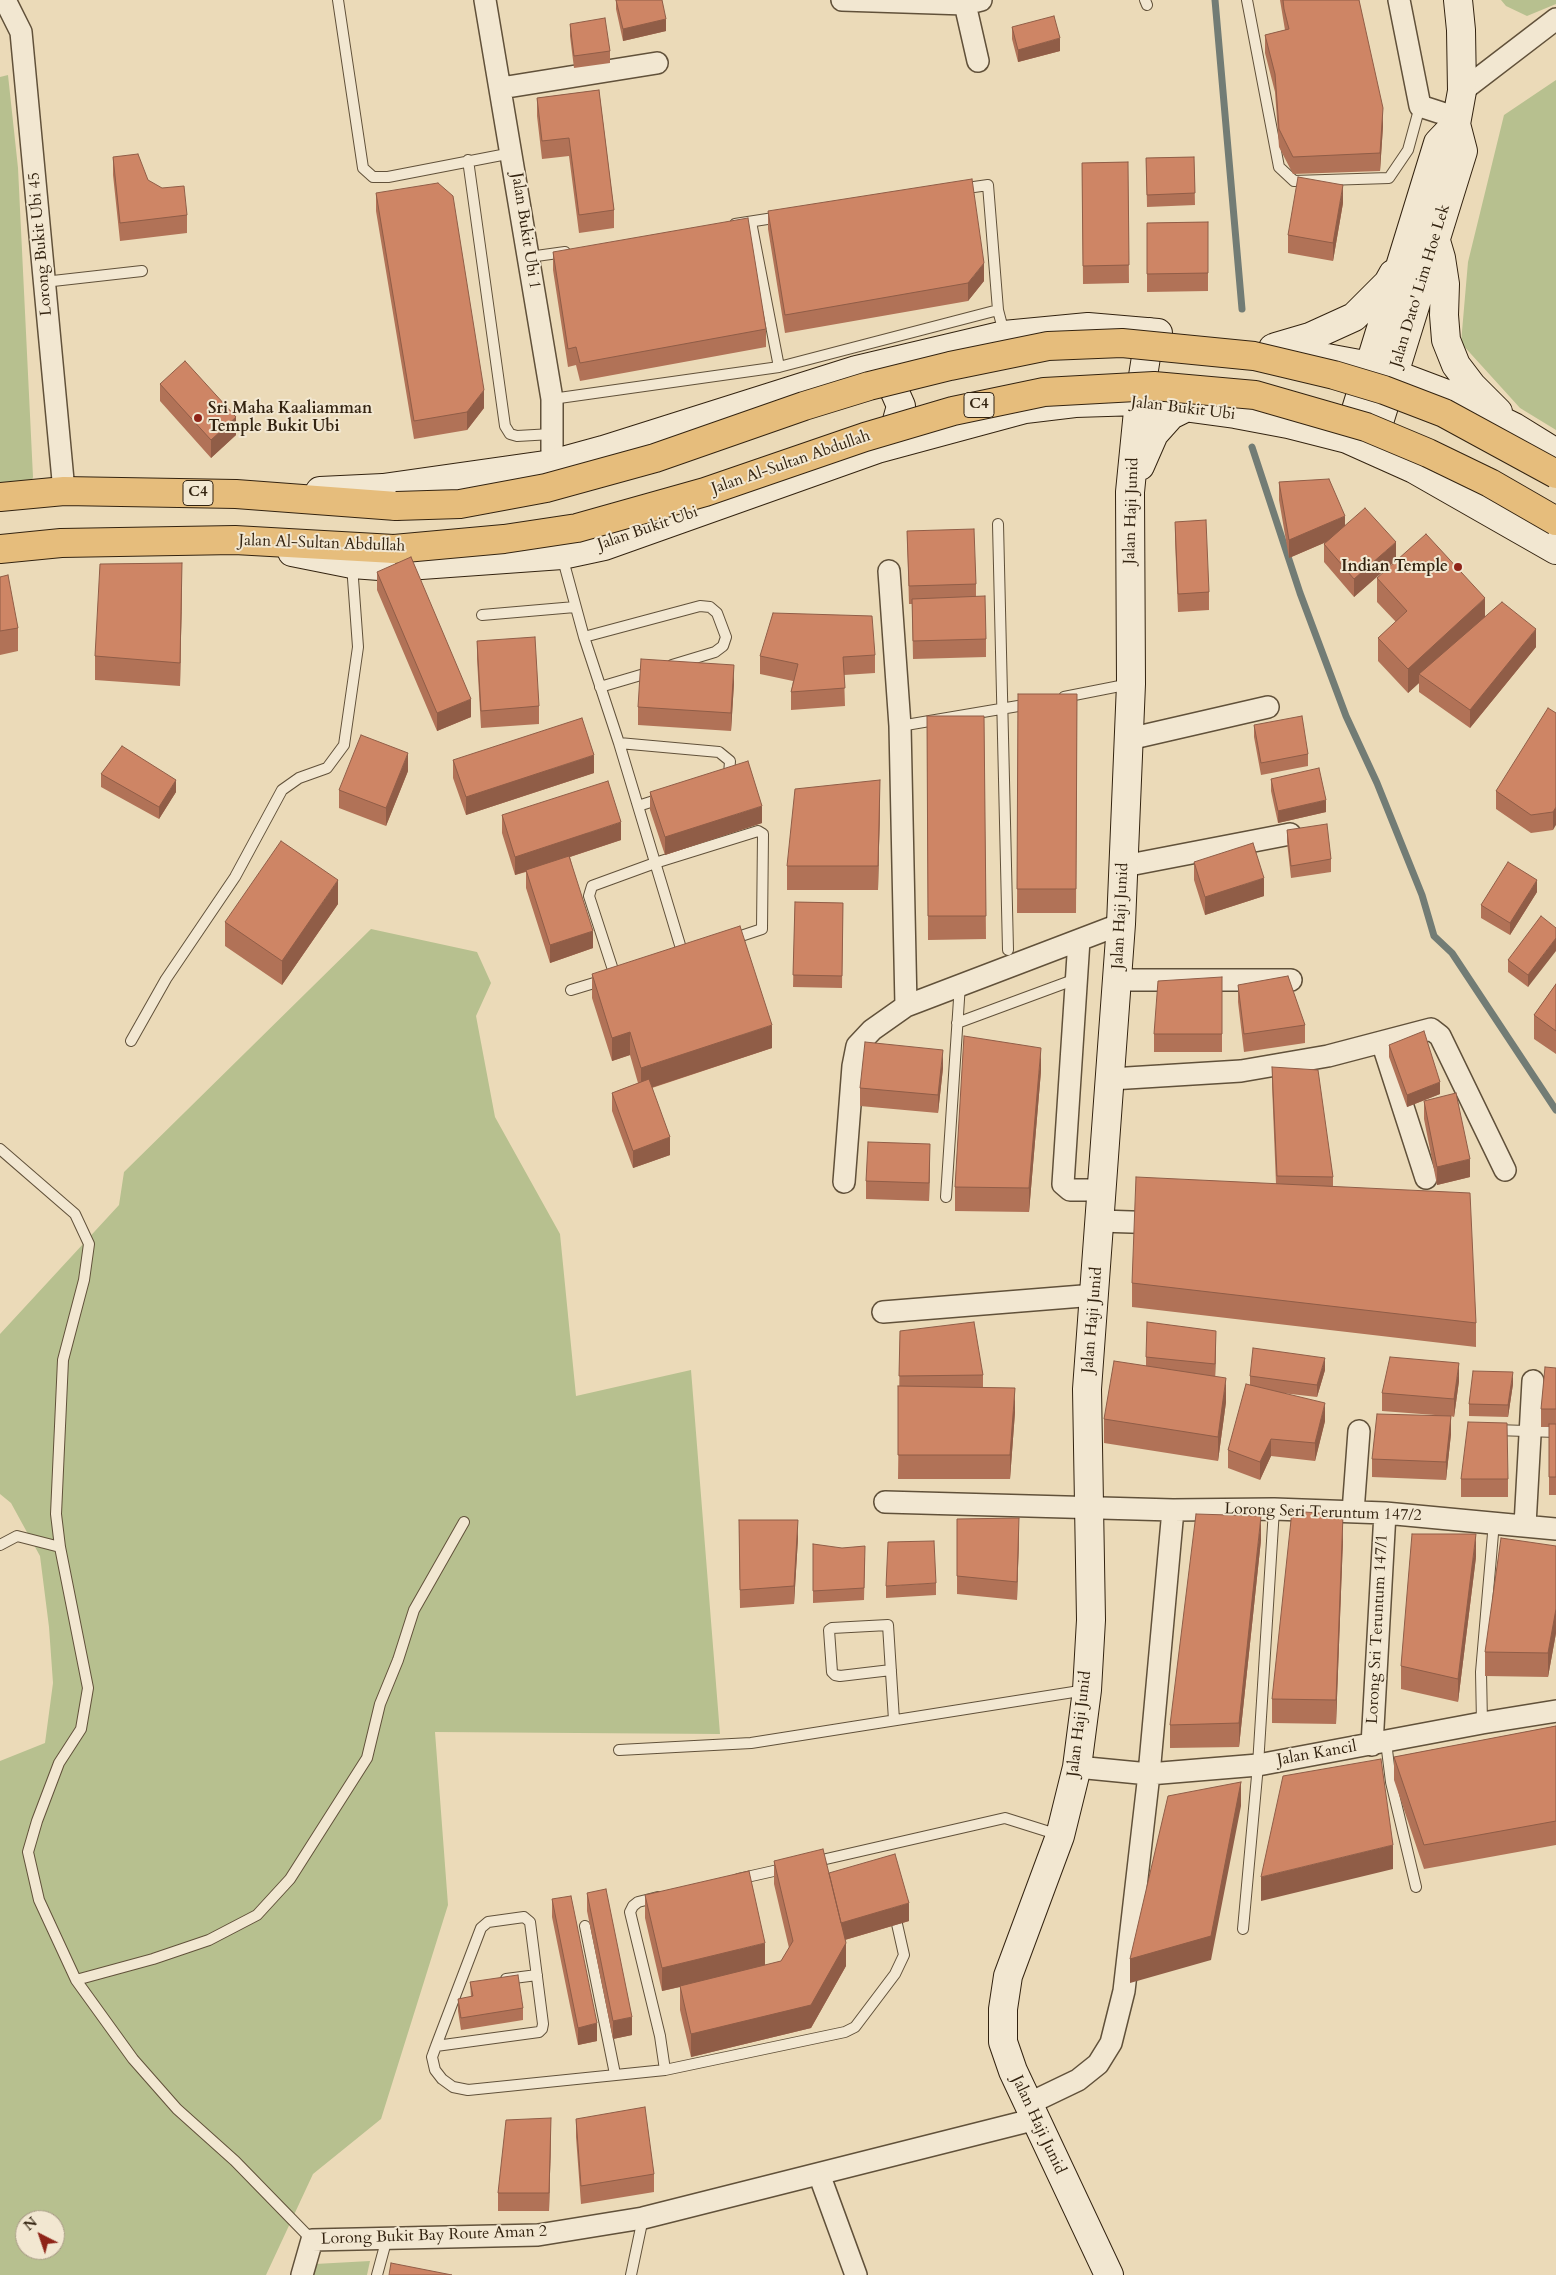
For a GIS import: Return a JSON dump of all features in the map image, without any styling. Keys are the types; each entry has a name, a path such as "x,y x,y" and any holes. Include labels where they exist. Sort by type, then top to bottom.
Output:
{"main road":[{"name":"C4","path":"0,497 64,491 236,494 396,506 460,504 546,488 654,458 804,406 869,386 950,366 1048,346 1122,343 1254,356 1334,375 1384,390 1444,413 1556,474"},
{"name":"Jalan Al-Sultan Abdullah","path":"0,549 61,543 235,540 394,549 504,539 577,528 705,492 865,437 953,411 1044,392 1154,386 1255,395 1366,427 1428,453 1490,483 1556,521"}],"street":[{"name":"Lorong Bukit Ubi 45","path":"5,0 21,32 64,491"},
{"name":"Jalan Bukit Ubi 1","path":"485,0 552,399 552,464"},
{"path":"842,0 963,2 978,61"},
{"path":"1399,0 1420,106 1457,121"},
{"name":"Jalan Dato' Lim Hoe Lek","path":"1359,444 1382,370 1436,240 1463,151 1457,121 1462,91 1461,30 1458,0"},
{"path":"1462,91 1556,19"},
{"path":"501,88 657,63"},
{"name":"Jalan Dato' Lim Hoe Lek","path":"1382,370 1405,250 1438,143 1457,121"},
{"path":"1436,240 1445,284 1444,315 1446,340 1456,365 1472,386 1514,427"},
{"path":"1272,348 1310,337 1354,317 1388,283 1405,250"},
{"path":"1001,323 1150,332 1272,348 1382,370 1447,394 1514,427 1556,453"},
{"name":"C4","path":"236,494 383,488 552,464 603,450 1001,323"},
{"name":"Jalan Haji Junid","path":"1109,2275 1032,2112 1003,2042 1003,2009 1008,1976 1060,1836 1077,1767 1087,1690 1090,1620 1087,1389 1111,1079 1124,866 1131,684 1130,492 1138,401 1150,332"},
{"path":"856,370 878,375 894,390 900,406 896,424 877,449"},
{"name":"Jalan Bukit Ubi","path":"235,540 352,564 393,568 562,555 604,546 877,449 1025,409 1075,403 1138,401 1280,422 1359,444 1414,469 1556,550"},
{"path":"1130,492 1154,434 1171,415 1187,407"},
{"path":"889,571 900,726 906,1006"},
{"path":"1129,739 1268,707"},
{"path":"1124,866 1290,834"},
{"path":"844,1182 853,1066 858,1046 872,1030 906,1006 1121,924"},
{"path":"1079,940 1063,1184 1070,1190 1102,1190"},
{"path":"1118,980 1291,980"},
{"path":"1111,1079 1241,1071 1328,1056 1431,1029 1436,1031 1505,1170"},
{"path":"1382,1042 1426,1178"},
{"path":"1100,1221 1182,1223"},
{"path":"884,1312 1095,1296"},
{"path":"1525,1525 1534,1381"},
{"path":"1353,1512 1359,1431"},
{"name":"Lorong Seri Teruntum 147/2","path":"885,1502 1089,1506 1174,1510 1274,1509 1385,1513 1556,1529"},
{"name":"Lorong Bukit Bay Route Aman 2","path":"312,2240 538,2236 643,2218 819,2174 1032,2112 1098,2064 1111,2043 1124,1991 1149,1774 1174,1510"},
{"name":"Lorong Sri Teruntum 147/1","path":"1379,1744 1385,1513"},
{"name":"Jalan Kancil","path":"1077,1767 1149,1774 1258,1765 1379,1744 1482,1723 1556,1712"},
{"path":"819,2174 856,2275"},
{"path":"302,2275 312,2240"}],"lane":[{"path":"338,0 363,168 373,177 388,177 512,153"},
{"path":"1247,0 1280,167 1294,181 1389,178 1408,150 1420,106"},
{"path":"468,160 505,426 510,434 516,436 552,434"},
{"path":"552,399 779,367 1001,323 988,185 948,191"},
{"path":"722,226 791,216"},
{"path":"751,222 779,367"},
{"path":"529,257 577,250"},
{"path":"44,282 142,271"},
{"path":"998,524 1008,950"},
{"path":"562,555 575,608 619,743 684,955"},
{"path":"131,1041 166,979 235,877 282,790 299,778 326,768 344,745 358,647 352,564"},
{"path":"584,637 700,606 710,607 717,614 726,637 723,646 715,652 600,688"},
{"path":"482,615 575,608"},
{"path":"1058,699 1131,684"},
{"path":"900,726 1003,710 1039,702"},
{"path":"619,743 719,752 730,761 729,775 711,781"},
{"path":"638,806 674,794"},
{"path":"571,990 620,975 589,896 592,886 655,863 758,832 762,834 762,928 718,943"},
{"path":"957,1023 1076,979"},
{"path":"946,1198 960,984"},
{"path":"0,1149 75,1214 88,1244 84,1280 62,1360 56,1514 60,1547 88,1688 80,1729 59,1764 36,1821 28,1852 39,1900 76,1980 133,2059 177,2109 235,2161 312,2240"},
{"path":"1486,1429 1556,1432"},
{"path":"1243,1929 1258,1765 1274,1509"},
{"path":"76,1980 153,1959 209,1940 257,1915 290,1880 367,1758 380,1704 398,1660 414,1610 464,1522"},
{"path":"1482,1723 1481,1672 1494,1522"},
{"path":"0,1545 17,1536 60,1547"},
{"path":"891,1670 835,1675 832,1672 829,1630 832,1628 887,1623 889,1626 894,1720"},
{"path":"619,1750 751,1743 1087,1690"},
{"path":"1379,1744 1391,1782 1416,1887"},
{"path":"725,1882 798,1865 882,1851 1005,1818 1060,1836"},
{"path":"665,2070 660,2036 630,1912 638,1902 667,1895"},
{"path":"436,2046 538,2032 543,2024 530,1922 524,1917 484,1925 464,1985 436,2046 432,2057 435,2070 442,2078 454,2087 468,2090 665,2070 845,2032 856,2027 895,1974 904,1955 897,1924"},
{"path":"585,1926 615,2074"},
{"path":"498,1980 537,1975"},
{"path":"632,2275 643,2218"},
{"path":"379,2275 387,2238"}],"green space":[{"path":"1501,0 1556,0 1556,4 1527,16 1506,6"},
{"path":"8,75 18,168 33,477 30,488 0,491 0,77"},
{"path":"1556,80 1556,430 1520,408 1461,343 1468,262 1504,115"},
{"path":"371,929 477,952 491,983 476,1016 495,1117 560,1234 576,1396 691,1370 720,1734 435,1732 448,1905 381,2119 313,2174 266,2275 0,2275 0,1761 45,1743 53,1683 49,1627 40,1556 11,1503 0,1494 0,1334 119,1205 124,1172"},
{"path":"370,2261 367,2275 313,2275 315,2264"}],"building":[{"path":"616,0 662,0 666,19 623,29"},
{"path":"1283,0 1359,0 1383,108 1380,153 1293,157 1279,129 1275,74 1265,35 1289,29"},
{"path":"1054,16 1060,38 1018,50 1012,27"},
{"path":"605,18 610,51 574,56 570,24"},
{"path":"599,90 614,210 579,215 569,138 542,141 537,98"},
{"path":"138,154 148,180 162,188 184,186 187,215 120,223 113,157"},
{"path":"1194,157 1195,193 1147,195 1146,158"},
{"path":"1128,162 1129,265 1083,266 1082,163"},
{"path":"1298,177 1343,185 1333,243 1288,235"},
{"path":"972,179 984,263 968,283 785,315 768,211"},
{"path":"438,183 453,196 484,390 467,412 414,421 376,193"},
{"path":"748,218 766,329 580,363 576,347 568,349 553,252"},
{"path":"1208,222 1208,273 1147,274 1147,223"},
{"path":"185,361 236,417 211,440 160,384"},
{"path":"1329,479 1345,516 1289,540 1279,482"},
{"path":"1365,508 1396,542 1354,579 1324,544"},
{"path":"1206,520 1209,592 1178,594 1175,522"},
{"path":"974,529 976,584 909,586 907,531"},
{"path":"1426,534 1485,598 1408,669 1378,638 1407,611 1377,578"},
{"path":"411,557 471,699 437,713 377,572"},
{"path":"182,563 180,663 95,656 100,564"},
{"path":"8,575 18,628 0,631 0,577"},
{"path":"985,596 986,639 913,641 912,599"},
{"path":"1502,602 1536,629 1470,710 1419,674"},
{"path":"773,613 872,616 875,655 843,657 845,688 791,692 798,664 760,656"},
{"path":"535,637 539,706 481,711 477,641"},
{"path":"641,659 734,665 731,713 638,707"},
{"path":"1018,694 1077,694 1076,889 1017,889"},
{"path":"1548,708 1556,713 1556,807 1553,812 1531,815 1496,791"},
{"path":"927,716 984,716 986,916 928,916"},
{"path":"1302,716 1308,754 1261,763 1254,725"},
{"path":"582,718 594,755 466,797 453,760"},
{"path":"361,735 408,753 386,808 339,790"},
{"path":"122,746 176,780 159,807 101,774"},
{"path":"748,761 762,806 665,837 650,792"},
{"path":"1319,768 1326,800 1278,811 1271,779"},
{"path":"880,780 878,866 787,866 795,789"},
{"path":"608,781 621,822 515,857 502,815"},
{"path":"1327,824 1331,859 1291,866 1287,830"},
{"path":"281,841 338,880 282,961 225,922"},
{"path":"1253,843 1264,878 1205,897 1194,862"},
{"path":"569,856 593,931 550,945 526,870"},
{"path":"1508,862 1537,880 1510,923 1481,905"},
{"path":"795,902 843,903 842,976 793,975"},
{"path":"1541,916 1556,928 1556,938 1528,975 1508,960"},
{"path":"740,926 772,1025 641,1068 630,1032 612,1038 592,974"},
{"path":"1288,976 1305,1025 1244,1034 1238,985"},
{"path":"1222,977 1222,1034 1154,1034 1158,981"},
{"path":"1556,984 1556,1031 1534,1015"},
{"path":"1424,1031 1440,1082 1407,1095 1389,1045"},
{"path":"964,1036 1041,1048 1029,1188 955,1187"},
{"path":"865,1042 943,1050 938,1095 860,1088"},
{"path":"1272,1067 1318,1070 1333,1177 1277,1176"},
{"path":"649,1079 670,1137 633,1151 612,1093"},
{"path":"1456,1093 1470,1159 1437,1167 1424,1101"},
{"path":"868,1142 930,1144 929,1183 866,1181"},
{"path":"1136,1177 1470,1193 1476,1323 1132,1283"},
{"path":"974,1322 983,1375 899,1376 900,1331"},
{"path":"1147,1322 1216,1331 1215,1364 1146,1357"},
{"path":"1253,1348 1325,1358 1317,1385 1250,1376"},
{"path":"1390,1357 1459,1363 1454,1399 1382,1393"},
{"path":"1114,1361 1226,1378 1218,1437 1104,1419"},
{"path":"1545,1367 1556,1368 1556,1409 1541,1409"},
{"path":"1473,1371 1513,1372 1508,1405 1469,1404"},
{"path":"1246,1384 1325,1403 1315,1443 1271,1439 1260,1462 1228,1450"},
{"path":"898,1386 1015,1388 1010,1455 898,1455"},
{"path":"1377,1414 1451,1416 1446,1462 1372,1459"},
{"path":"1468,1422 1507,1423 1508,1479 1461,1479"},
{"path":"1549,1424 1556,1424 1556,1477 1549,1477"},
{"path":"1292,1511 1343,1515 1336,1700 1272,1699"},
{"path":"1196,1514 1261,1516 1239,1723 1170,1725"},
{"path":"1019,1518 1017,1582 957,1576 957,1519"},
{"path":"739,1520 798,1520 794,1586 740,1590"},
{"path":"1412,1534 1476,1534 1458,1679 1401,1666"},
{"path":"1501,1538 1556,1546 1556,1609 1548,1653 1485,1652"},
{"path":"934,1541 936,1583 886,1586 888,1542"},
{"path":"813,1544 842,1548 865,1546 864,1588 813,1591"},
{"path":"1556,1726 1556,1821 1424,1845 1394,1757"},
{"path":"1381,1759 1393,1845 1261,1877 1283,1776"},
{"path":"1241,1782 1211,1936 1130,1959 1168,1796"},
{"path":"823,1849 846,1943 811,2005 691,2034 680,1986 781,1961 793,1941 774,1861"},
{"path":"895,1854 909,1903 841,1923 829,1873"},
{"path":"749,1871 765,1943 662,1968 645,1895"},
{"path":"606,1889 632,2017 613,2021 587,1893"},
{"path":"571,1896 597,2023 578,2028 552,1899"},
{"path":"518,1975 523,2008 461,2018 458,1999 473,1996 470,1982"},
{"path":"645,2107 654,2174 581,2186 576,2119"},
{"path":"551,2118 549,2193 498,2193 506,2120"},
{"path":"391,2263 452,2275 389,2275"}],"waterway":[{"path":"1215,0 1242,309"},
{"path":"1252,447 1300,593 1346,716 1377,783 1422,895 1434,936 1452,953 1556,1110"}],"place":[{"name":"Sri Maha Kaaliamman Temple Bukit Ubi","path":"198,418"},
{"name":"Indian Temple","path":"1458,567"}]}
